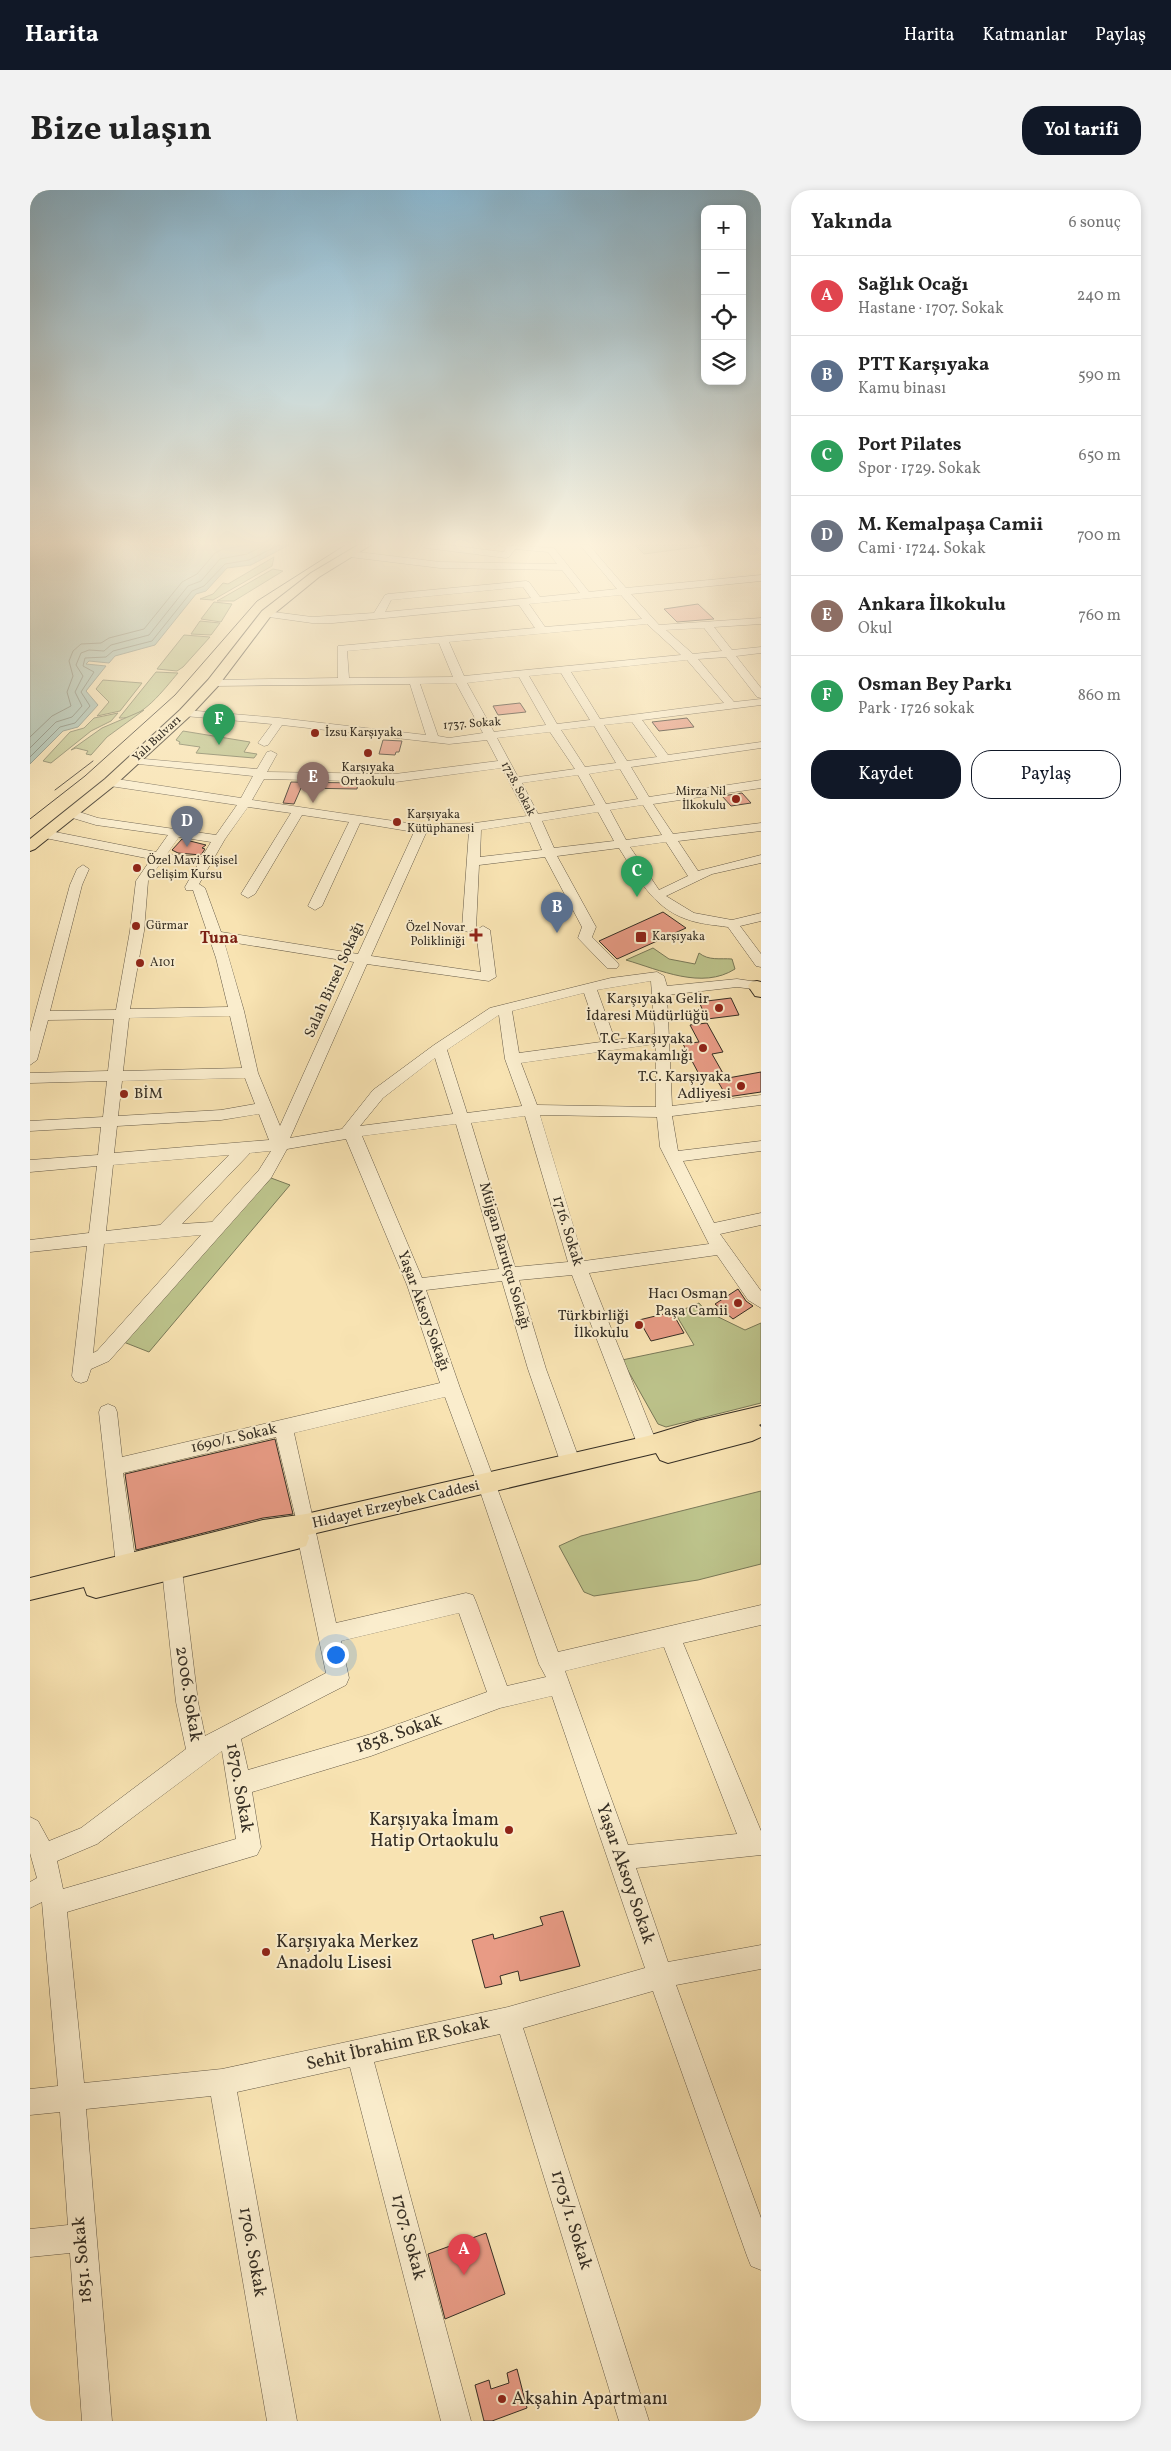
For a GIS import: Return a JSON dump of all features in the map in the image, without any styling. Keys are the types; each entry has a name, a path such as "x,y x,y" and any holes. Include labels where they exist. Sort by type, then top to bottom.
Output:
{"main road":[{"name":"Yalı Bulvarı","path":"30,834 130,752 157,726 228,649"},
{"name":"Yalı Bulvarı","path":"30,846 110,782 185,713 213,683 236,649"},
{"name":"Hidayet Erzeybek Caddesi","path":"489,1488 571,1464 648,1446 697,1430 761,1415"},
{"name":"Hidayet Erzeybek Caddesi","path":"30,1603 172,1570 307,1530 489,1488 648,1458 761,1430"},
{"name":"Hidayet Erzeybek Caddesi","path":"30,1588 263,1531 307,1530"}],"street":[{"path":"342,649 344,682"},
{"name":"1728. Sokak","path":"448,649 460,680 534,817 549,852 589,927 585,938 612,965"},
{"path":"681,649 731,705"},
{"path":"727,649 761,695"},
{"path":"213,683 460,680 761,650"},
{"path":"564,669 644,800 671,837 696,878"},
{"path":"522,674 554,729 582,771 620,842 658,895 667,904 690,916 732,924 761,917"},
{"path":"414,681 433,739"},
{"name":"1737. Sokak","path":"185,713 279,721 449,741 761,702"},
{"path":"634,717 664,758"},
{"path":"264,743 279,721"},
{"path":"514,780 761,745"},
{"path":"271,754 244,804 206,861 195,888 224,958 251,1073 279,1145"},
{"path":"133,762 260,774 395,778 505,764"},
{"path":"110,782 244,804 420,829 475,827 644,800 761,784"},
{"path":"248,894 298,811"},
{"path":"70,813 96,821 175,834 220,839"},
{"path":"315,906 356,820"},
{"path":"214,935 489,977 476,929 475,827"},
{"path":"474,862 620,842 761,827"},
{"name":"Salah Birsel Sokağı","path":"98,1238 83,1370 103,1356 265,1174 279,1151 279,1145 420,829"},
{"path":"45,834 161,857 206,861"},
{"path":"98,1238 122,1015 137,932 142,881 161,857 175,834"},
{"path":"658,895 708,871 761,859"},
{"path":"30,1060 76,886 83,870"},
{"path":"732,924 761,963"},
{"path":"611,982 614,975 612,965"},
{"path":"612,965 659,985 727,980 755,985"},
{"path":"755,985 748,970 761,969"},
{"path":"350,1133 350,1127 378,1094 440,1048 495,1011 611,982 659,985 737,983 755,985"},
{"path":"659,985 664,1112 668,1147 718,1245 759,1296"},
{"path":"594,986 590,989 609,1044"},
{"name":"1716. Sokak","path":"505,1010 512,1059 531,1110 578,1268 648,1446"},
{"path":"42,1016 237,1011"},
{"path":"512,1059 662,1038"},
{"name":"Müjgan Barutçu Sokağı","path":"440,1048 537,1369 571,1464"},
{"path":"30,1078 251,1073"},
{"path":"30,1166 279,1145 350,1133 531,1110 664,1112 761,1100"},
{"path":"30,1126 221,1116 264,1108"},
{"name":"Yaşar Aksoy Sokağı","path":"350,1133 356,1139 416,1284 451,1388 489,1488"},
{"path":"673,1157 761,1146"},
{"path":"165,1231 246,1147"},
{"path":"709,1230 761,1219"},
{"path":"30,1246 165,1231 217,1228"},
{"path":"416,1284 578,1268 715,1249 718,1245"},
{"name":"1690/1. Sokak","path":"113,1467 451,1388"},
{"path":"108,1412 113,1467 126,1564"},
{"name":"1870. Sokak","path":"45,1894 250,1848 240,1784 229,1734 338,1678 307,1530 283,1428"},
{"name":"Yaşar Aksoy Sokak","path":"489,1488 554,1675 621,1858 660,1976 761,2256"},
{"name":"2006. Sokak","path":"44,1855 89,1836 198,1754 186,1702 172,1570"},
{"path":"329,1634 466,1602 500,1698"},
{"name":"1858. Sokak","path":"240,1784 371,1745 500,1698 554,1675 671,1638 761,1615"},
{"path":"621,1858 757,1843 671,1638"},
{"path":"198,1754 229,1734"},
{"name":"1851. Sokak","path":"30,1828 44,1855 45,1894 72,2098 81,2238 97,2421"},
{"name":"Sehit İbrahim ER Sokak","path":"30,2102 222,2082 508,2020 660,1976 761,1957"},
{"name":"1703/1. Sokak","path":"508,2020 634,2421"},
{"name":"1707. Sokak","path":"359,2053 456,2421"},
{"name":"1706. Sokak","path":"222,2082 282,2421"},
{"path":"30,2243 81,2238"}],"green space":[{"path":"173,649 199,649 177,671 157,669"},
{"path":"156,672 178,673 144,709 128,717 119,718"},
{"path":"103,680 142,683 120,711 97,716 109,702 96,689"},
{"path":"144,710 107,737 91,755 86,754 88,751 76,748 71,750 102,728"},
{"path":"118,713 111,721 91,731 51,763 43,761 70,732 84,728 94,718"},
{"path":"183,731 250,742 244,752 257,754 254,758 196,753 200,747 179,744 180,742 176,740"},
{"path":"653,948 669,959 695,964 699,953 711,958 732,959 735,969 709,978 695,978 667,973 626,960"},
{"path":"271,1178 290,1185 149,1352 121,1341"},
{"path":"699,1303 706,1311 745,1330 761,1323 761,1403 666,1427 658,1424 622,1360 694,1345 675,1313"},
{"path":"761,1491 761,1564 698,1580 594,1596 584,1592 559,1546 581,1536"}],"water":[{"path":"30,649 140,649 115,656 109,663 89,661 86,664 106,666 86,691 98,705 78,727 63,731 30,764"}],"building":[{"path":"520,703 526,712 498,715 493,706"},
{"path":"687,718 694,727 659,731 652,722"},
{"name":"Karşıyaka Ortaokulu","path":"383,740 402,741 399,752 396,752 395,755 379,754"},
{"path":"291,782 358,783 357,789 301,788 294,804 283,803"},
{"name":"Mirza Nil İlkokulu","path":"742,793 751,803 731,806 722,796"},
{"path":"182,839 206,845 202,848 205,849 201,855 178,853 172,850"},
{"name":"Karşıyaka","path":"663,912 686,928 617,959 599,941"},
{"name":"Karşıyaka Gelir İdaresi Müdürlüğü","path":"731,998 739,1015 707,1019 699,1002"},
{"name":"T.C. Karşıyaka Kaymakamlığı","path":"707,1023 723,1052 712,1054 724,1075 701,1078 683,1044 699,1042 690,1025"},
{"name":"T.C. Karşıyaka Adliyesi","path":"761,1072 761,1092 727,1097 717,1080"},
{"name":"Hacı Osman Paşa Camii","path":"738,1289 746,1301 753,1306 733,1319 715,1304"},
{"name":"Türkbirliği İlkokulu","path":"672,1312 684,1333 651,1341 639,1320"},
{"path":"275,1439 293,1514 263,1518 136,1550 125,1474"},
{"path":"563,1911 580,1966 520,1981 518,1971 500,1976 502,1984 485,1988 472,1940 493,1934 494,1939 543,1925 540,1917"},
{"path":"486,2233 505,2294 445,2319 428,2254"},
{"name":"Akşahin Apartmanı","path":"517,2369 527,2408 492,2421 484,2421 475,2385 489,2380 491,2389 509,2383 507,2373"}],"tram line":[{"path":"30,819 85,776 175,695 215,649"},
{"path":"55,790 93,761"}],"place":[{"name":"İzsu Karşıyaka","path":"315,733"},
{"name":"Osman Bey Parkı","path":"219,745"},
{"name":"Karşıyaka Ortaokulu","path":"368,753"},
{"name":"Mirza Nil İlkokulu","path":"736,799"},
{"name":"Ankara İlkokulu","path":"313,803"},
{"name":"Karşıyaka Kütüphanesi","path":"397,822"},
{"name":"M. Kemalpaşa Camii","path":"187,847"},
{"name":"Özel Mavi Kişisel Gelişim Kursu","path":"137,868"},
{"name":"Port Pilates","path":"637,897"},
{"name":"Gürmar","path":"136,926"},
{"name":"PTT Karşıyaka","path":"557,933"},
{"name":"Özel Novar Polikliniği","path":"476,935"},
{"name":"Karşıyaka","path":"641,937"},
{"name":"A101","path":"140,963"},
{"name":"Karşıyaka Gelir İdaresi Müdürlüğü","path":"719,1008"},
{"name":"T.C. Karşıyaka Kaymakamlığı","path":"703,1048"},
{"name":"T.C. Karşıyaka Adliyesi","path":"741,1086"},
{"name":"BİM","path":"124,1094"},
{"name":"Hacı Osman Paşa Camii","path":"738,1303"},
{"name":"Türkbirliği İlkokulu","path":"639,1325"},
{"name":"Karşıyaka İmam Hatip Ortaokulu","path":"509,1830"},
{"name":"Karşıyaka Merkez Anadolu Lisesi","path":"266,1952"},
{"name":"Sağlık Ocağı","path":"464,2275"},
{"name":"Akşahin Apartmanı","path":"502,2399"}],"district":[{"name":"Tuna","path":"219,939"}]}
